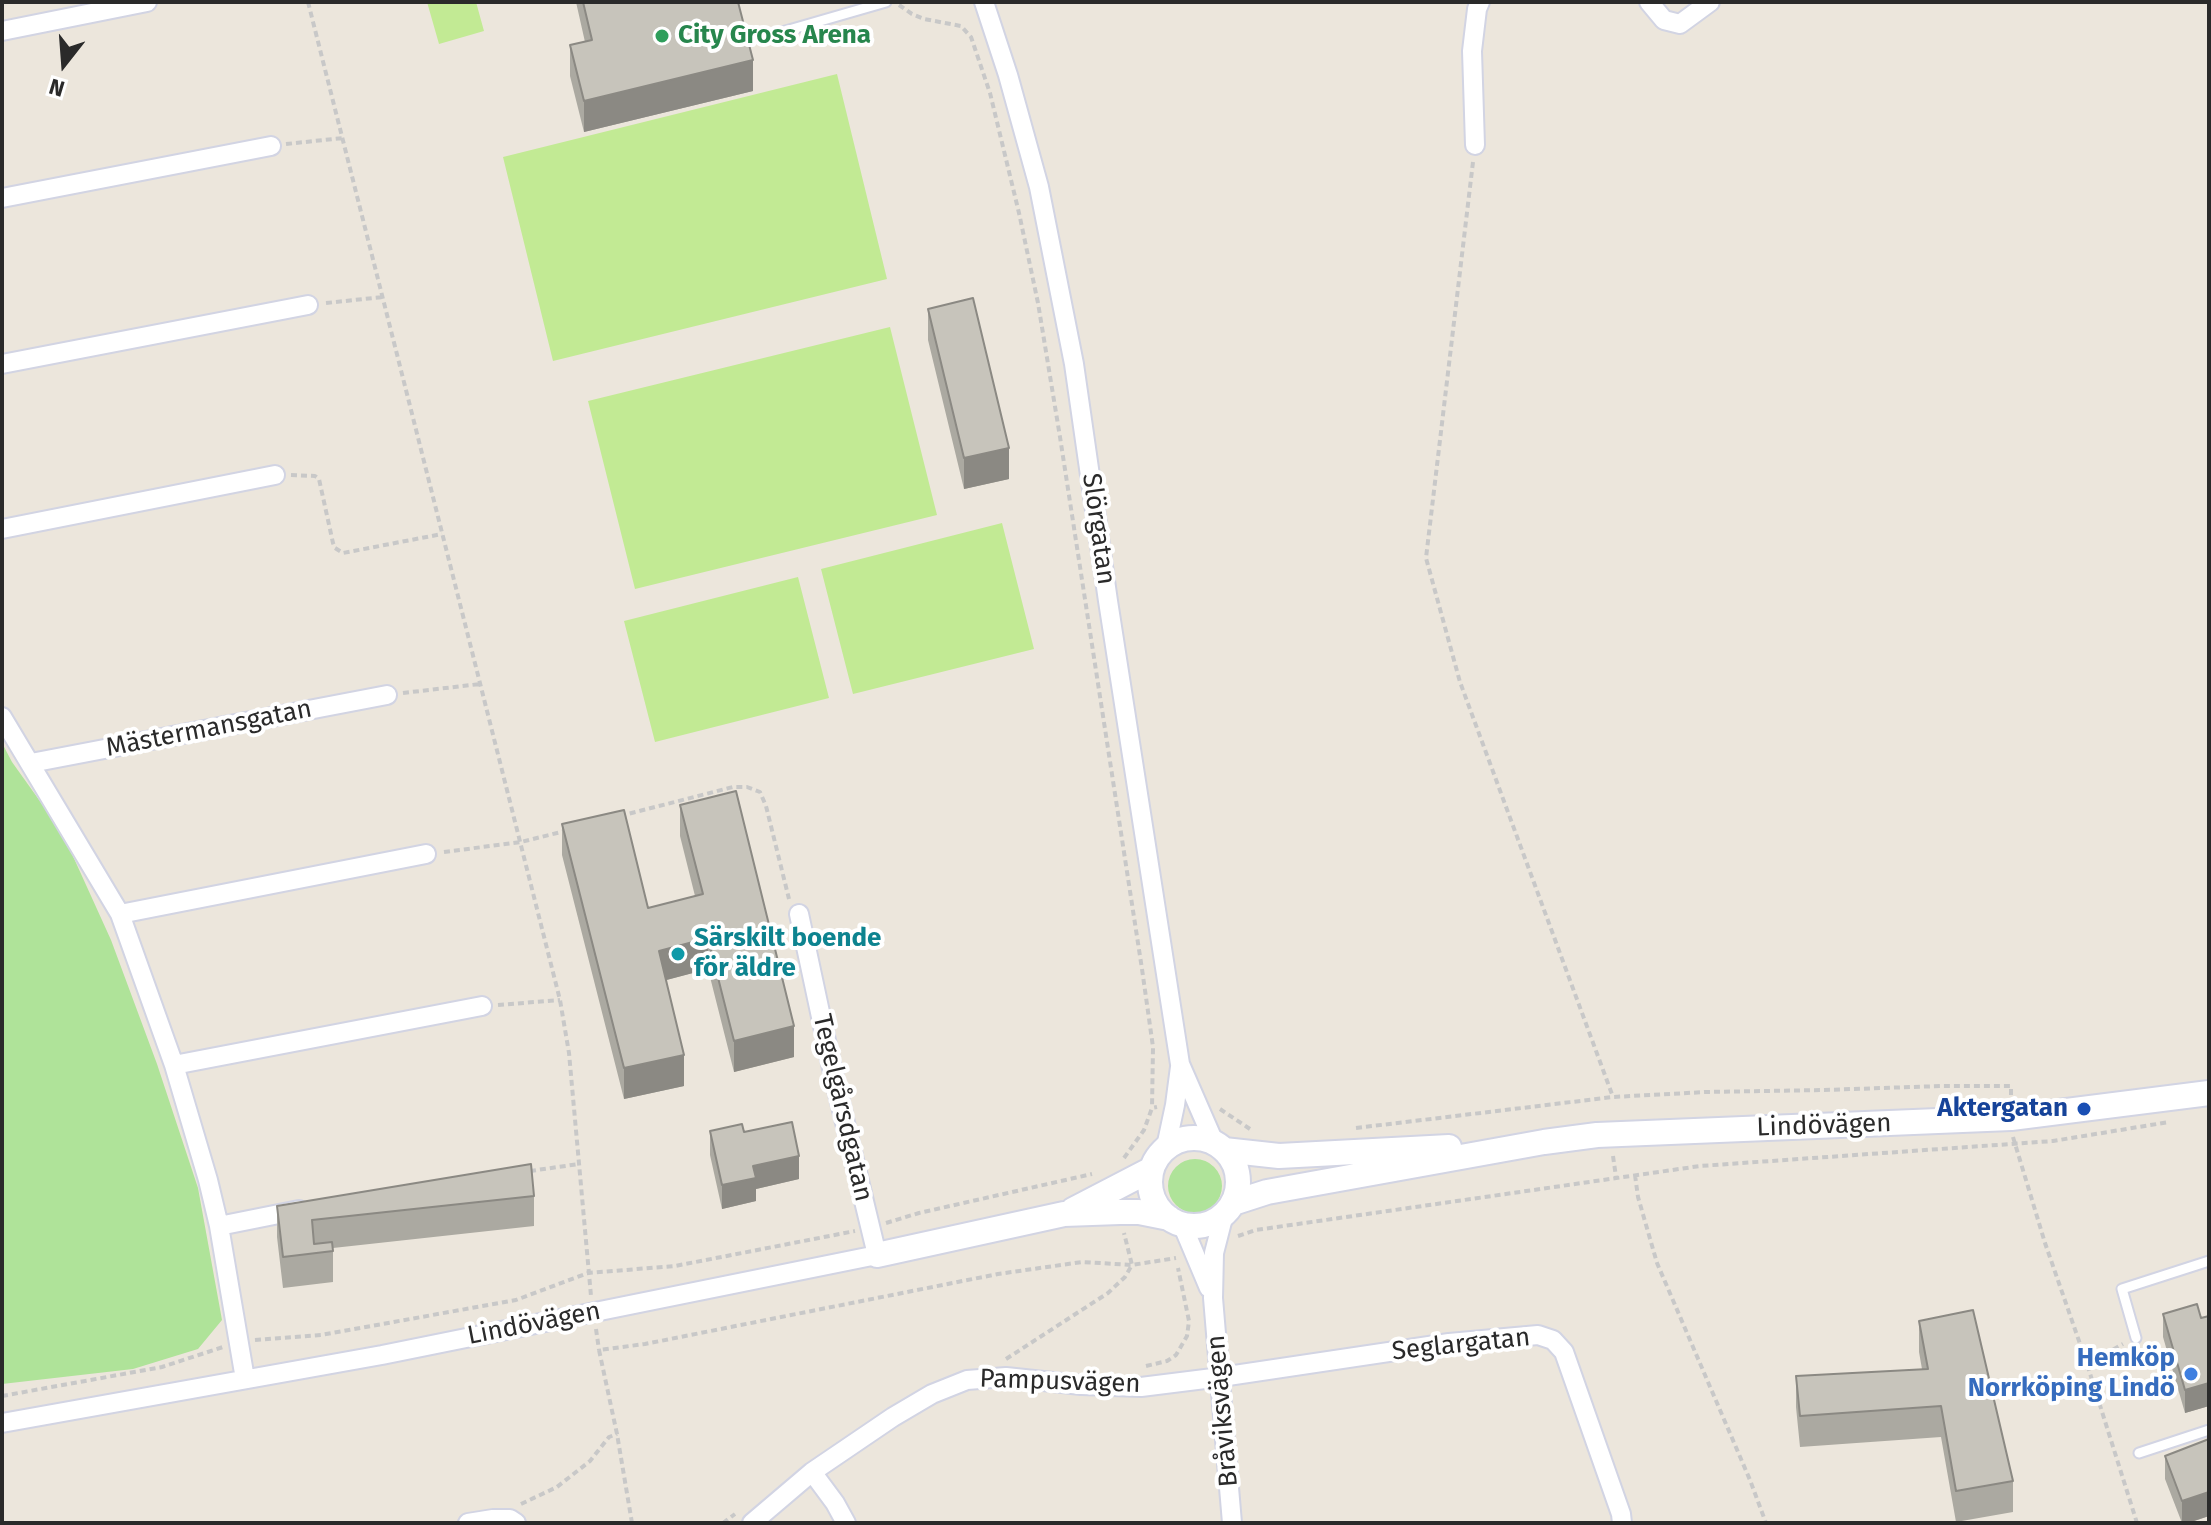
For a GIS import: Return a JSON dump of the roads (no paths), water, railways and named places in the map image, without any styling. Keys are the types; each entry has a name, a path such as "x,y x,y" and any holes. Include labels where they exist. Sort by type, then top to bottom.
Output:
{"main road":[{"name":"Lindövägen","path":"2104,1107 2209,1076"},
{"name":"Lindövägen","path":"1228,1209 1267,1192 1544,1142 1612,1134 2011,1118 2209,1093"},
{"path":"1190,1138 1202,1138 1219,1146 1233,1161 1238,1175 1238,1189 1228,1209 1211,1223 1196,1226 1175,1221 1158,1207 1152,1194 1152,1169 1158,1157 1166,1147 1190,1138"},
{"name":"Lindövägen","path":"1219,1146 1279,1156 1544,1142"},
{"name":"Lindövägen","path":"1064,1214 1152,1169"},
{"name":"Lindövägen","path":"877,1255 1064,1214 1139,1212 1175,1221"}],"street":[{"path":"2,31 147,2"},
{"name":"Slörgatan","path":"984,2 1039,187 1074,364 1180,1064 1219,1146"},
{"path":"1475,145 1472,51 1480,2"},
{"path":"1649,2 1664,20 1680,24 1710,2"},
{"path":"2,198 271,146"},
{"path":"2,364 308,305"},
{"path":"2,529 275,475"},
{"name":"Mästermansgatan","path":"31,763 387,695"},
{"path":"2,717 120,914 174,1065 219,1226 245,1379"},
{"path":"120,914 426,854"},
{"name":"Tegelgårsdgatan","path":"799,914 877,1255"},
{"path":"174,1065 482,1006"},
{"name":"Slörgatan","path":"1166,1147 1180,1064"},
{"path":"219,1226 309,1208"},
{"path":"1205,1254 1228,1209"},
{"name":"Bråviksvägen","path":"1175,1221 1205,1254 1221,1377 1232,1523"},
{"name":"Lindövägen","path":"2,1423 382,1355 877,1255"},
{"name":"Seglargatan","path":"1221,1377 1449,1343 1538,1335 1553,1340 1564,1352 1622,1523"},
{"name":"Pampusvägen","path":"752,1523 812,1472 893,1417 932,1394 967,1380 1006,1377 1081,1385 1141,1387 1221,1377"},
{"path":"812,1472 846,1523"},
{"path":"468,1523 493,1519 513,1521"}],"lane":[{"path":"775,34 886,2"},
{"path":"2136,1338 2122,1289 2209,1261"},
{"path":"2139,1453 2209,1430"}],"place":[{"name":"City Gross Arena","path":"662,36"},
{"name":"Särskilt boende för äldre","path":"678,954"},
{"name":"Aktergatan","path":"2084,1109"},
{"name":"Hemköp Norrköping Lindö","path":"2191,1374"}]}
